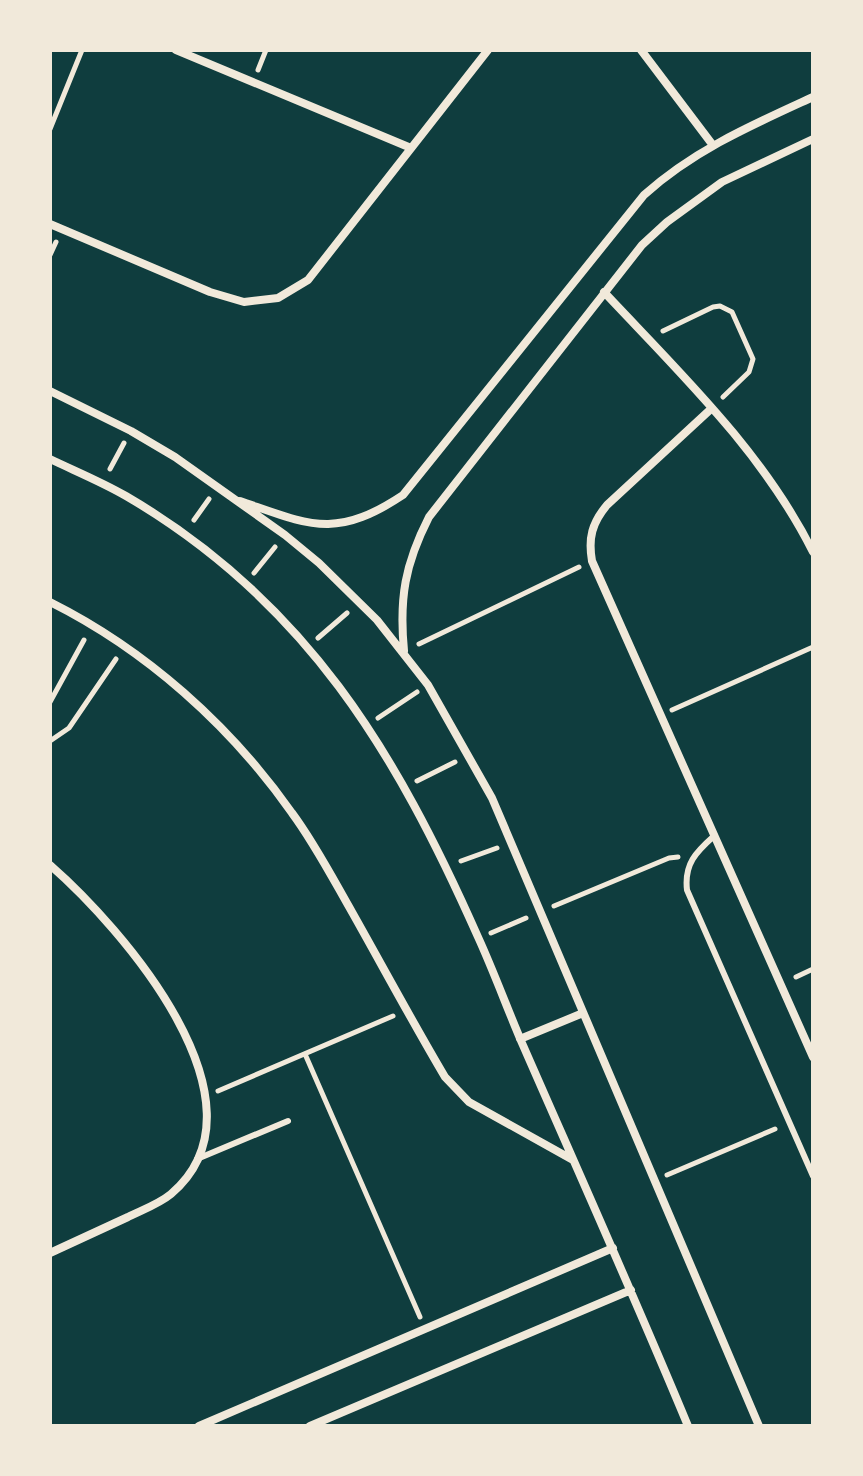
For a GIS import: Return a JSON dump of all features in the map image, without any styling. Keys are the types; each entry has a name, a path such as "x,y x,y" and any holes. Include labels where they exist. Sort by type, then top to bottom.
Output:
{"street":[{"path":"176,50 411,148"},
{"path":"50,224 210,292 244,302 278,298 308,280 488,50"},
{"path":"641,50 712,144"},
{"path":"231,497 292,520 321,524 350,522 378,511 403,495 625,217 665,176 712,144 813,97"},
{"path":"404,652 401,617 404,582 413,548 429,517 604,292 642,245 694,201 751,166 813,139"},
{"path":"604,292 712,408 767,474 813,552"},
{"path":"50,391 131,431 175,457 285,535 360,601 428,685 470,755 511,843 759,1426"},
{"path":"712,408 597,517 589,546 592,561 813,1057"},
{"path":"50,459 102,484 184,534 245,583 309,647 368,725 404,787 479,938 688,1426"},
{"path":"50,602 125,647 198,705 264,775 319,854 445,1077 483,1111 573,1161"},
{"path":"50,865 81,892 118,932 151,977 179,1024 202,1075 207,1118 197,1159 171,1194 152,1206 50,1253"},
{"path":"520,1039 583,1013"},
{"path":"199,1426 613,1248"},
{"path":"310,1426 631,1290"}],"lane":[{"path":"714,836 690,861 687,890 813,1176"},
{"path":"197,1159 288,1121"}],"path":[{"path":"50,129 82,50"},
{"path":"647,338 713,307 720,306 732,312 752,352 752,366 712,408"},
{"path":"102,484 131,431"},
{"path":"184,534 217,488"},
{"path":"245,583 285,535"},
{"path":"404,652 592,561"},
{"path":"309,647 360,601"},
{"path":"50,702 92,625"},
{"path":"50,741 69,728 125,647"},
{"path":"661,715 813,647"},
{"path":"368,725 428,685"},
{"path":"404,787 470,755"},
{"path":"445,867 511,843"},
{"path":"479,938 669,858 690,861"},
{"path":"206,1096 407,1010"},
{"path":"305,1054 425,1329"},
{"path":"654,1180 789,1123"}]}
